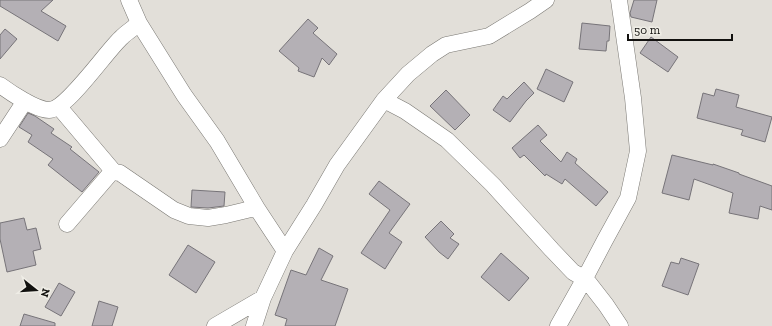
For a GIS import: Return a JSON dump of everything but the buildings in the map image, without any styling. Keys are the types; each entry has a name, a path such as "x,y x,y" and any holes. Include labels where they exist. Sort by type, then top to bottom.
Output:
{"street":[{"path":"129,0 139,23 184,95 217,142 284,251"},
{"path":"254,326 263,298 284,251 314,205 337,165 384,100 408,74 432,54 446,45 489,36 525,15 546,0"},
{"path":"558,326 628,198 638,151 633,98 618,0"},
{"path":"0,85 38,109 50,110 59,107 79,87 122,37 139,23"},
{"path":"384,100 405,111 447,140 493,185 573,272 585,278 620,326"},
{"path":"0,139 25,101"},
{"path":"59,107 114,172 120,173 174,210 189,216 208,218 251,209 258,210"},
{"path":"67,224 110,174 114,172"},
{"path":"215,326 263,298"}]}
